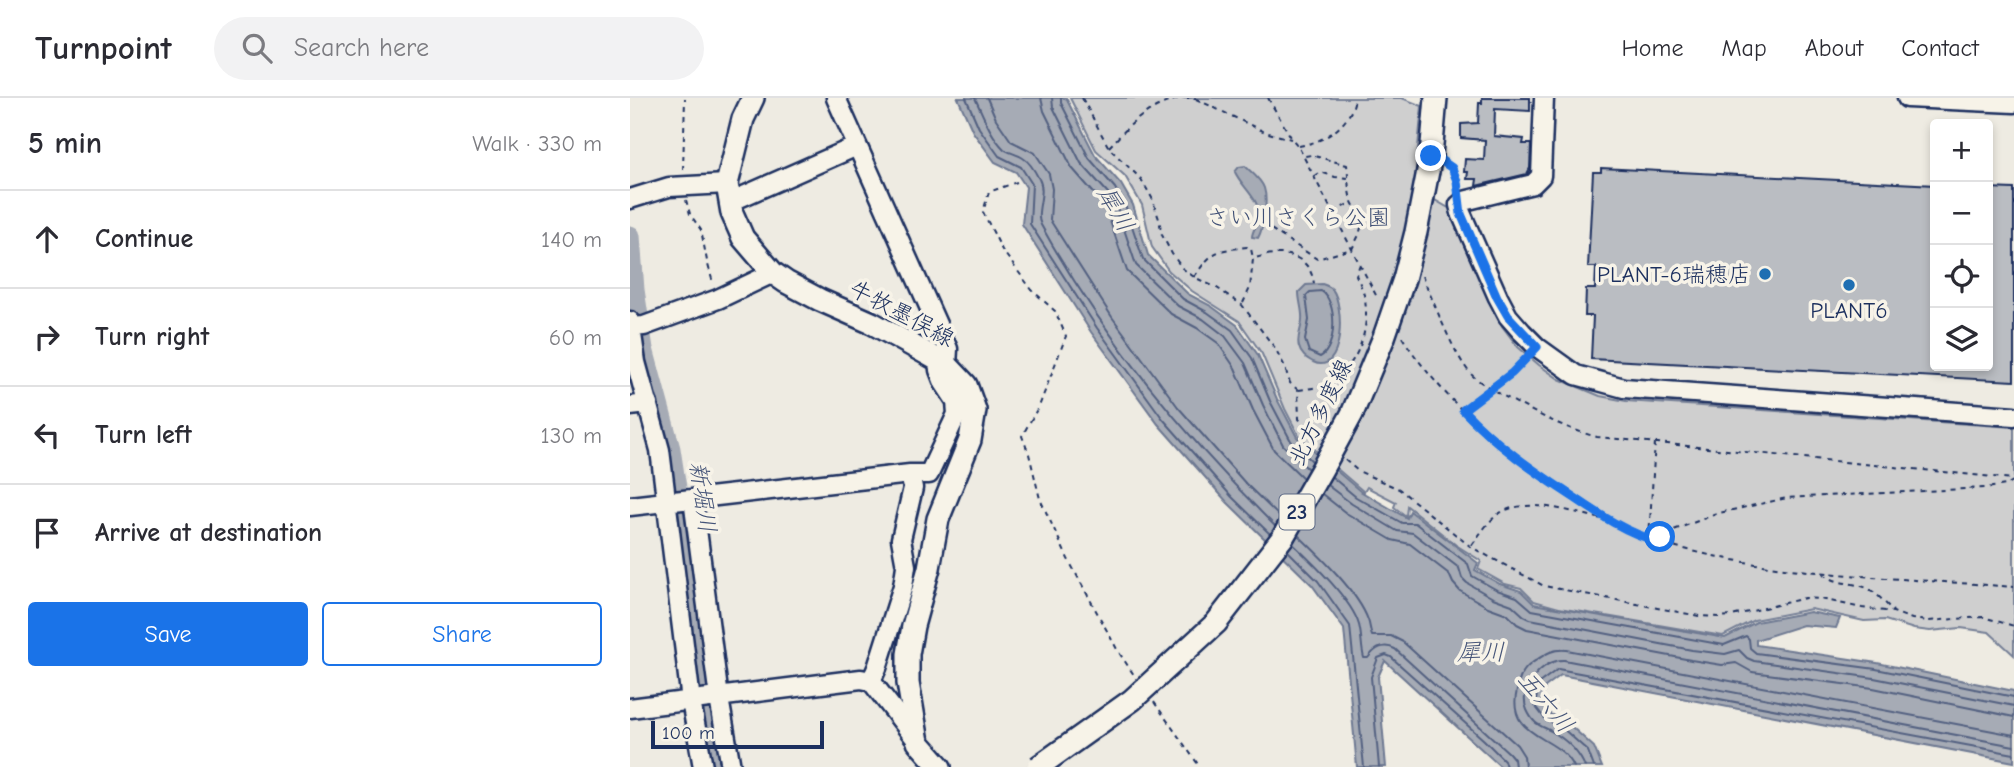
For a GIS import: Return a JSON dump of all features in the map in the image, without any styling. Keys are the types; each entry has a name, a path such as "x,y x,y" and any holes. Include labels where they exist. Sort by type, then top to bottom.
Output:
{"main road":[{"path":"729,193 743,119 753,98"},
{"name":"北方多度線","path":"1038,767 1132,700 1216,623 1283,537 1346,425 1384,337 1404,279 1416,232 1430,164 1436,98"},
{"name":"牛牧墨俣線","path":"729,193 732,213 743,238 774,273 820,300 872,323 942,362 966,385 975,411 970,440 939,519 908,654 908,683 918,742"},
{"path":"918,742 940,767"}],"street":[{"path":"630,506 929,474 957,414 956,401 939,370 948,349 836,98"},
{"path":"1544,98 1541,176 1533,184 1464,201 1459,205 1497,297 1508,316 1537,347 1576,375 1624,388 2014,416"},
{"path":"1907,98 2014,103"},
{"path":"632,199 662,189 683,186 729,193 857,146"},
{"path":"703,767 705,699 679,501 639,405 635,325 718,299 774,273"},
{"path":"871,681 903,586 906,566 901,539 913,488 910,474"},
{"path":"679,501 705,699 731,767"},
{"path":"630,708 860,679 871,681 918,742"}],"path":[{"path":"685,98 683,186 690,214 701,230 718,299"},
{"path":"1082,98 1109,148 1140,179 1152,198 1162,235 1182,268 1242,305 1275,348 1290,383 1298,390 1299,419 1321,441"},
{"path":"1109,148 1140,115 1165,102 1183,98 1196,98 1265,132 1292,139"},
{"path":"1268,98 1304,156 1378,300"},
{"path":"1298,146 1319,141 1344,123 1353,110 1355,98"},
{"path":"1263,224 1317,259 1352,249 1364,217 1351,203 1347,165 1311,155 1304,156"},
{"path":"1430,164 1439,159 1452,168 1457,181 1459,205"},
{"path":"1314,176 1321,172 1349,178"},
{"path":"1017,182 989,192 983,212 1002,250 1032,290 1055,310 1066,336 1040,404 1022,436 1040,499 1068,559 1118,651 1141,683"},
{"path":"1333,212 1351,203"},
{"path":"1194,277 1217,251 1247,247 1251,249 1253,259 1250,288 1242,305"},
{"path":"1253,259 1275,253 1288,255 1309,267 1314,284"},
{"path":"1298,390 1314,388 1332,380 1348,368 1356,357 1364,331 1366,308 1364,293 1356,275 1360,264"},
{"path":"1420,270 1458,355 1472,375 1492,389 1567,428 1597,437 2014,480"},
{"path":"1398,330 1436,382 1479,427 1536,473 1607,520 1648,539 1742,563 2014,587"},
{"path":"1463,410 1512,373 1537,347"},
{"path":"1648,539 1656,442"},
{"path":"1340,456 1358,471 1399,489 1471,547 1544,586 1699,616 1732,616 1805,598 1894,612 1912,619 1928,621 1983,617 2014,626"},
{"path":"1657,541 1663,534 1719,513 1787,498 1986,488 2006,485 2014,480"},
{"path":"1471,547 1486,525 1499,514 1516,506 1538,506 1607,520"},
{"path":"1821,572 1835,582 1865,587 1894,612"},
{"path":"1148,694 1200,767"}],"green space":[{"name":"さい川さくら公園","path":"1070,98 1402,98 1422,106 1414,188 1452,210 1466,250 1502,326 1518,347 1559,379 1600,396 1626,401 2014,427 2014,655 1989,632 1961,628 1930,631 1914,629 1885,620 1864,621 1811,609 1754,620 1723,636 1559,608 1534,601 1521,588 1505,584 1478,569 1481,561 1407,506 1406,516 1394,507 1396,502 1367,487 1364,492 1299,436 1262,354 1239,321 1192,291 1169,271 1152,247 1142,205 1125,176 1096,150"}],"water":[{"name":"犀川","path":"958,98 1066,98 1095,155 1121,184 1133,205 1148,255 1188,294 1211,306 1237,325 1258,355 1297,437 1360,491 1407,518 1410,511 1478,563 1475,570 1500,584 1521,591 1534,604 1725,638 1756,622 1810,612 1840,618 1836,628 1803,625 1756,640 1756,645 1877,663 2014,691 2014,762 1561,675 1545,687 1541,703 1549,714 1563,719 1594,747 1602,767 1501,767 1385,661 1378,677 1386,767 1357,767 1344,629 1312,585 1227,502 1158,424 1091,332 1022,224 1026,187 1016,172 995,162 973,132"},
{"path":"1245,166 1261,182 1265,193 1265,213 1258,238 1252,237 1259,219 1257,204 1235,172 1239,167"},
{"path":"1322,284 1332,289 1336,297 1340,323 1336,350 1331,359 1323,364 1304,356 1298,340 1302,323 1299,292 1306,285"}],"building":[{"path":"1482,98 1530,98 1530,111 1495,109 1494,136 1524,139 1523,144 1531,144 1530,168 1527,174 1476,186 1477,179 1467,179 1468,172 1464,172 1465,159 1484,160 1485,140 1461,138 1461,124 1478,123 1479,103 1482,103"},
{"name":"PLANT-6瑞穂店","path":"1601,168 1930,185 1930,371 1993,371 1993,188 2014,189 2014,381 1591,359 1593,316 1585,316 1586,289 1595,289 1596,267 1588,267 1593,172 1601,172"}],"waterway":[{"name":"新堀川","path":"630,236 634,290 643,349 670,449 704,670 715,767"}],"place":[{"name":"PLANT-6瑞穂店","path":"1765,274"},
{"name":"PLANT6","path":"1849,285"}],"route":[{"path":"1431,156 1452,168 1457,181 1461,214 1497,297 1508,316 1537,347 1512,373 1463,410 1479,427 1536,473 1607,520 1648,539 1657,541 1660,537"}],"water label":[{"name":"五六川","path":"1546,702"}]}
